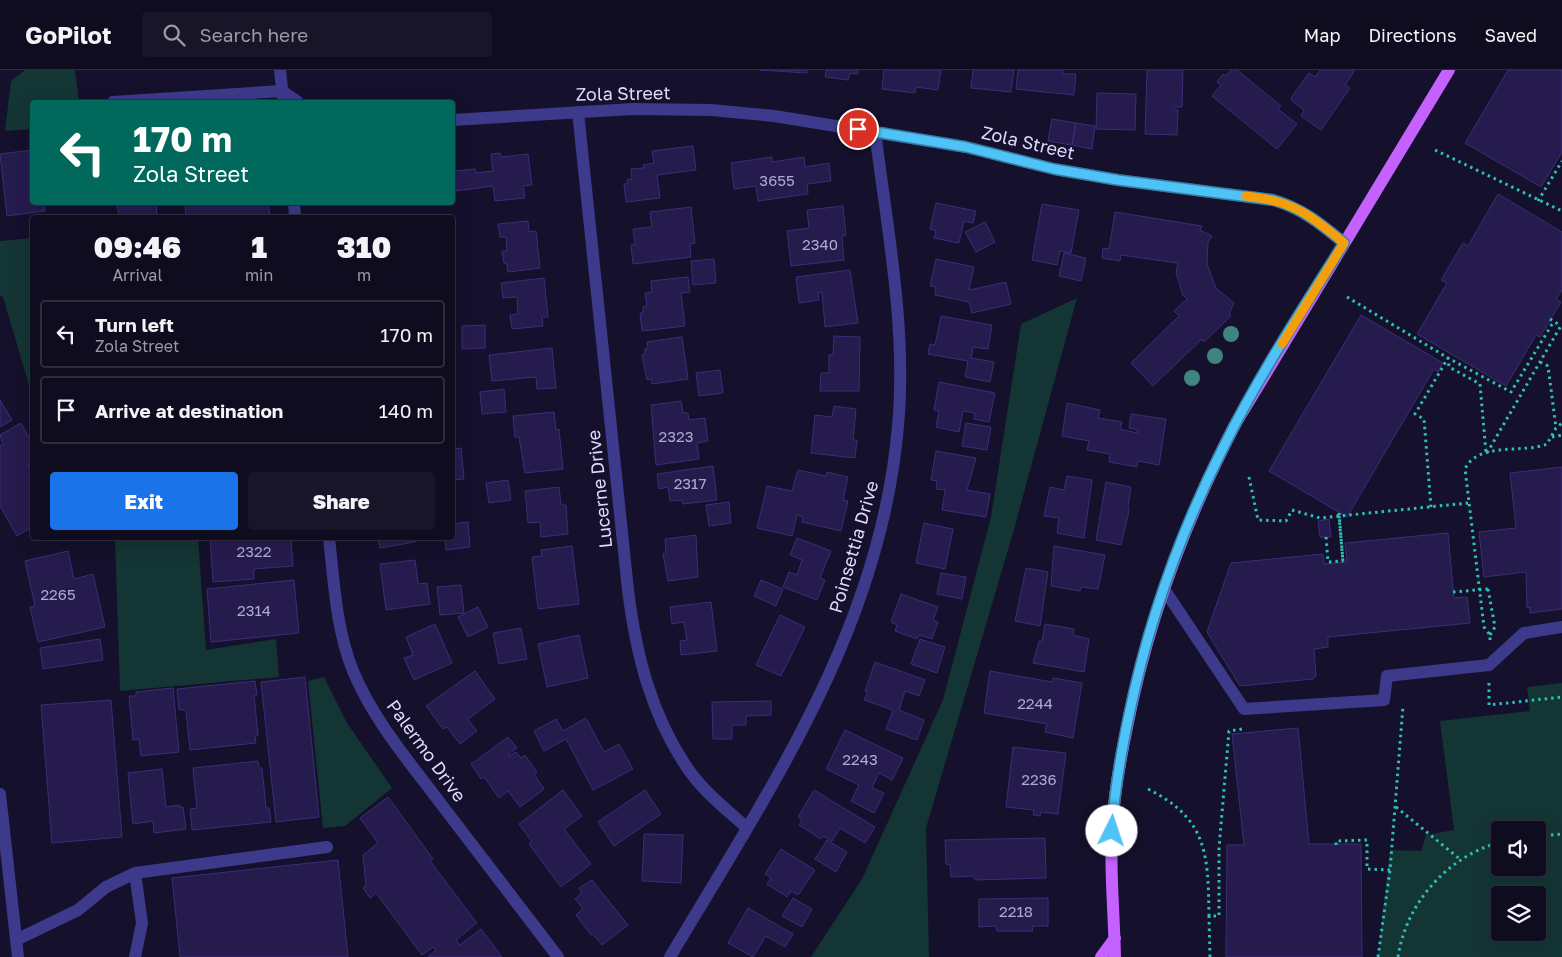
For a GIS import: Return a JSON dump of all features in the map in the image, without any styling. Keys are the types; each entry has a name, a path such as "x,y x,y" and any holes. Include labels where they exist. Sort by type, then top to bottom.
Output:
{"main road":[{"path":"1116,957 1111,847 1118,777 1138,672 1164,589 1195,509 1230,435 1344,243 1395,163 1449,70"},
{"path":"1101,957 1115,938"}],"street":[{"path":"181,100 283,97 280,70"},
{"name":"Zola Street","path":"455,120 578,112 712,110 774,116 966,147 1054,169 1118,180 1273,200 1296,207 1344,243"},
{"name":"Lucerne Drive","path":"578,112 628,590 637,653 652,700 688,770 707,792 747,828"},
{"name":"Poinsettia Drive","path":"670,957 747,828 820,697 862,598 891,491 898,424 896,293 875,131"},
{"name":"Palermo Drive","path":"329,540 335,595 344,643 366,696 393,740 558,957"},
{"path":"1164,589 1244,709 1384,700 1387,676 1489,665 1524,633 1562,627"},
{"path":"0,794 18,957"},
{"path":"16,940 78,910 106,887 135,873 327,848"},
{"path":"135,873 142,923 135,957"}],"path":[{"path":"1435,150 1562,211"},
{"path":"1538,201 1562,161"},
{"path":"1347,297 1448,358 1510,392 1552,320 1561,325 1486,453"},
{"path":"1448,358 1449,367 1482,386 1486,453"},
{"path":"1431,506 1424,419 1415,414 1448,358"},
{"path":"1540,362 1548,366 1556,428"},
{"path":"1490,635 1484,628 1465,469 1472,460 1486,453 1544,445 1562,423"},
{"path":"1552,437 1562,435"},
{"path":"1249,477 1258,520 1286,522 1292,510 1320,518 1339,514 1468,503"},
{"path":"1326,537 1328,562 1343,561 1339,514"},
{"path":"1453,592 1488,589 1495,627 1490,635 1489,706 1562,697"},
{"path":"1378,957 1390,870 1406,674"},
{"path":"1209,916 1219,916 1219,848 1229,731 1248,728"},
{"path":"1148,788 1167,798 1184,814 1198,834 1208,863 1210,957"},
{"path":"1395,806 1461,860"},
{"path":"1546,835 1562,834"},
{"path":"1336,845 1336,841 1367,840 1367,869 1390,870"},
{"path":"1398,957 1405,930 1424,894 1437,879 1461,860 1491,846"}],"green space":[{"path":"25,70 75,70 79,100 30,100 30,129 5,131 11,81"},
{"path":"30,238 30,388 3,297 0,296 0,241"},
{"path":"1077,298 1013,533 926,828 929,957 811,957 862,879 943,700 991,517 1021,324"},
{"path":"115,540 198,540 206,650 276,639 279,677 120,691"},
{"path":"324,677 347,723 392,788 345,826 323,828 308,681"},
{"path":"1562,683 1562,957 1378,957 1390,850 1421,851 1426,835 1454,830 1440,721 1530,711 1527,687"}],"building":[{"path":"760,70 807,70 807,73"},
{"path":"826,70 858,70 858,74 850,73 848,80 825,77"},
{"path":"884,70 941,70 938,90 916,87 915,93 882,89"},
{"path":"973,70 1014,70 1011,92 971,88"},
{"path":"1018,70 1063,70 1063,74 1076,74 1074,95 1016,89"},
{"path":"1147,70 1183,70 1182,107 1174,107 1174,110 1178,110 1177,135 1145,134"},
{"path":"1231,70 1237,70 1281,106 1278,109 1297,124 1277,149 1212,96 1221,85 1217,82 1223,74 1226,76"},
{"path":"1320,70 1355,70 1345,85 1350,88 1321,130 1301,116 1304,110 1293,102 1291,98 1309,73 1315,77"},
{"path":"1508,70 1562,70 1562,152 1541,187 1465,143"},
{"path":"1097,93 1136,94 1135,130 1096,129"},
{"path":"1052,119 1076,123 1072,145 1048,141"},
{"path":"1076,123 1095,126 1092,149 1072,145"},
{"path":"693,146 696,170 657,175 660,198 626,202 624,184 628,184 627,180 632,179 631,169 644,168 643,165 654,163 652,151"},
{"path":"30,150 30,205 44,205 45,211 7,216 0,154"},
{"path":"500,153 501,157 528,154 532,185 523,186 525,198 495,201 493,186 456,191 455,171 475,169 476,173 493,171 491,154"},
{"path":"772,157 772,162 804,157 805,167 829,163 831,181 807,184 808,194 758,201 756,186 734,189 731,163"},
{"path":"1498,194 1562,232 1562,290 1556,299 1561,302 1540,337 1536,335 1506,386 1417,334 1447,283 1441,280 1463,243 1468,246"},
{"path":"936,203 976,211 973,223 964,221 959,243 934,238 936,231 930,229"},
{"path":"1042,204 1079,210 1071,253 1060,251 1057,265 1032,260"},
{"path":"117,205 156,205 157,215 119,215"},
{"path":"185,205 268,205 270,215 186,215"},
{"path":"843,206 846,235 842,236 844,260 791,266 787,231 809,228 807,210"},
{"path":"691,207 695,243 690,244 691,257 633,264 631,245 635,244 633,229 652,227 650,212"},
{"path":"1115,212 1202,226 1200,230 1212,236 1208,242 1207,264 1216,288 1234,303 1229,314 1231,316 1204,342 1202,339 1153,386 1131,363 1179,316 1174,311 1187,299 1183,295 1176,273 1178,263 1121,255 1120,261 1102,258 1103,248 1109,249"},
{"path":"528,221 529,232 536,231 540,268 508,272 502,251 507,251 506,237 500,237 498,224"},
{"path":"985,222 995,242 976,252 965,232"},
{"path":"1064,253 1086,258 1081,281 1059,276"},
{"path":"714,259 716,283 693,285 691,261"},
{"path":"936,259 974,267 969,290 1006,282 1011,304 972,313 969,302 935,295 936,287 930,286"},
{"path":"850,270 858,323 825,327 822,292 818,293 819,300 799,303 796,277"},
{"path":"688,277 690,292 681,293 685,326 642,331 640,313 643,313 643,307 647,306 645,293 652,292 651,281"},
{"path":"544,278 548,317 542,317 543,326 512,329 510,315 518,314 517,297 503,298 501,283"},
{"path":"1361,315 1443,363 1438,372 1434,369 1347,517 1269,471"},
{"path":"941,316 992,325 988,349 973,347 971,358 994,362 990,382 965,377 968,361 928,354 930,344 935,345"},
{"path":"485,325 485,348 462,349 462,326"},
{"path":"834,336 860,337 859,391 820,391 821,373 829,373 829,355 833,355"},
{"path":"682,337 688,379 652,384 652,379 647,380 642,355 645,354 645,349 648,348 647,342"},
{"path":"552,348 556,388 537,389 536,377 492,381 489,355"},
{"path":"720,370 723,393 699,396 696,373"},
{"path":"939,382 995,393 989,422 974,419 975,413 963,411 959,432 936,427 939,411 934,410"},
{"path":"504,389 506,412 482,414 480,392"},
{"path":"0,400 12,420 0,427"},
{"path":"681,401 683,413 688,413 689,420 705,418 708,441 697,443 699,459 656,465 651,405"},
{"path":"1067,403 1100,410 1098,418 1122,422 1120,429 1137,433 1138,430 1129,428 1131,414 1166,419 1159,465 1138,461 1137,467 1109,462 1110,454 1087,450 1089,441 1062,436"},
{"path":"834,406 856,409 853,440 857,440 855,458 811,453 815,415 832,417"},
{"path":"554,412 556,430 559,429 563,469 525,473 519,437 515,437 513,416"},
{"path":"21,423 30,439 30,464 28,465 30,469 30,528 17,536 0,506 0,446 3,444 0,435"},
{"path":"966,423 991,427 987,450 962,446"},
{"path":"461,448 464,479 455,480 455,449"},
{"path":"936,451 976,458 967,490 990,494 986,517 942,510 945,490 936,489 937,481 931,480"},
{"path":"713,466 717,500 683,504 682,500 670,501 668,487 659,489 657,474"},
{"path":"1562,467 1562,609 1530,613 1530,607 1527,608 1526,572 1484,577 1479,532 1516,528 1510,473"},
{"path":"798,470 826,476 827,472 848,477 843,500 848,501 841,531 802,522 803,517 797,515 792,536 757,528 767,486 792,491"},
{"path":"1067,476 1092,480 1084,538 1057,533 1059,518 1044,516 1050,487 1064,490"},
{"path":"508,480 511,500 489,503 486,483"},
{"path":"1106,482 1131,487 1129,511 1121,545 1096,540"},
{"path":"559,487 561,505 566,505 568,534 541,537 540,522 528,523 525,491"},
{"path":"729,502 731,523 709,526 706,505"},
{"path":"1329,519 1331,537 1320,537 1318,521"},
{"path":"468,522 470,547 446,550 445,540 455,540 455,524"},
{"path":"924,523 953,529 945,569 916,563"},
{"path":"1448,533 1454,598 1467,597 1470,623 1328,637 1328,647 1314,649 1316,676 1313,679 1240,686 1207,632 1231,563 1323,554 1324,564 1347,562 1345,543"},
{"path":"696,535 698,577 668,581 663,554 666,554 665,539"},
{"path":"797,538 831,551 820,578 825,580 817,600 783,587 789,572 797,575 802,560 790,555"},
{"path":"210,540 291,540 293,566 254,569 254,579 213,582"},
{"path":"378,540 415,540 415,542 380,548"},
{"path":"572,546 579,604 538,609 532,557 542,556 541,550"},
{"path":"1054,546 1105,555 1098,589 1081,587 1080,591 1051,586"},
{"path":"68,551 74,579 93,574 105,627 38,642 30,607 35,606 25,561"},
{"path":"415,560 418,584 427,583 430,604 386,610 380,564"},
{"path":"1026,568 1048,572 1040,626 1015,621"},
{"path":"941,573 966,577 962,599 937,594"},
{"path":"294,580 299,633 211,642 207,589"},
{"path":"761,580 783,589 776,606 754,596"},
{"path":"461,585 464,613 440,615 437,587"},
{"path":"901,594 938,607 933,620 938,622 932,639 919,635 917,639 895,631 897,625 891,622"},
{"path":"711,602 717,651 681,655 680,641 687,640 684,622 672,624 670,607"},
{"path":"478,607 488,627 468,637 458,617"},
{"path":"780,615 805,627 781,676 756,665"},
{"path":"435,624 452,663 414,680 404,658 413,655 406,637"},
{"path":"1045,624 1074,629 1073,635 1089,639 1084,672 1033,663 1039,641 1042,642"},
{"path":"521,628 527,659 499,664 493,633"},
{"path":"579,635 588,678 547,687 538,644"},
{"path":"100,639 103,660 43,669 40,648"},
{"path":"920,639 945,647 937,673 911,664"},
{"path":"875,662 925,680 919,696 905,691 899,710 924,720 917,740 886,729 893,710 864,700 868,692 865,691"},
{"path":"475,671 495,699 468,719 477,731 460,744 447,727 443,729 426,706"},
{"path":"990,671 1052,682 1053,678 1082,683 1073,738 1045,732 1047,724 984,713"},
{"path":"305,677 319,817 276,822 261,682"},
{"path":"255,681 257,695 254,695 258,735 255,736 256,743 190,750 186,710 179,710 177,689"},
{"path":"173,688 179,752 141,756 139,739 133,740 129,696 136,696 136,692"},
{"path":"111,700 122,837 52,843 41,705"},
{"path":"771,701 771,715 746,716 746,725 732,725 732,739 713,739 712,702"},
{"path":"586,718 604,752 619,744 633,769 593,790 566,739 544,751 534,731 556,719 563,731"},
{"path":"1298,728 1309,844 1361,844 1362,957 1226,957 1227,845 1244,845 1232,734"},
{"path":"845,730 903,758 892,780 879,773 872,788 884,793 874,813 851,801 859,785 826,769"},
{"path":"508,737 517,748 508,754 509,756 516,752 521,758 525,755 537,772 534,774 544,789 520,807 508,791 499,798 484,777 481,779 471,764"},
{"path":"1013,747 1066,753 1058,814 1041,812 1040,816 1033,815 1034,810 1006,807"},
{"path":"258,761 259,768 262,768 266,808 269,808 271,822 192,830 190,809 197,808 193,768"},
{"path":"162,769 166,807 180,805 180,808 183,807 186,829 154,833 153,821 133,824 128,773"},
{"path":"563,790 582,816 564,829 591,864 561,887 529,844 532,842 519,824"},
{"path":"645,790 661,814 614,846 598,822"},
{"path":"814,790 875,827 865,843 840,828 832,841 823,836 821,839 799,825 802,820 798,817"},
{"path":"388,797 433,859 430,861 477,923 456,940 460,945 481,929 502,957 428,957 436,950 433,947 422,955 376,893 370,898 363,888 366,886 363,855 378,843 360,818"},
{"path":"644,834 683,835 681,883 642,881"},
{"path":"1045,838 1046,878 975,880 974,876 951,877 950,865 946,864 945,840"},
{"path":"827,840 847,852 836,872 815,859"},
{"path":"781,849 815,870 798,895 791,891 787,897 767,884 771,878 765,874"},
{"path":"338,860 348,957 180,957 172,878"},
{"path":"592,880 628,925 602,945 593,934 591,935 576,915 583,909 575,899 582,893 579,888"},
{"path":"793,898 812,909 802,927 782,916"},
{"path":"1048,898 1048,926 1032,926 1033,931 997,931 996,926 979,927 979,899"},
{"path":"748,908 793,934 785,947 766,936 753,957 728,943"}],"slow traffic":[{"path":"1246,196 1273,200 1296,207 1315,219 1344,243 1282,344"}],"route":[{"path":"858,129 966,147 1054,169 1118,180 1273,200 1296,207 1315,219 1344,243 1237,421 1222,449 1183,538 1150,630 1138,672 1120,759 1112,831"}]}
